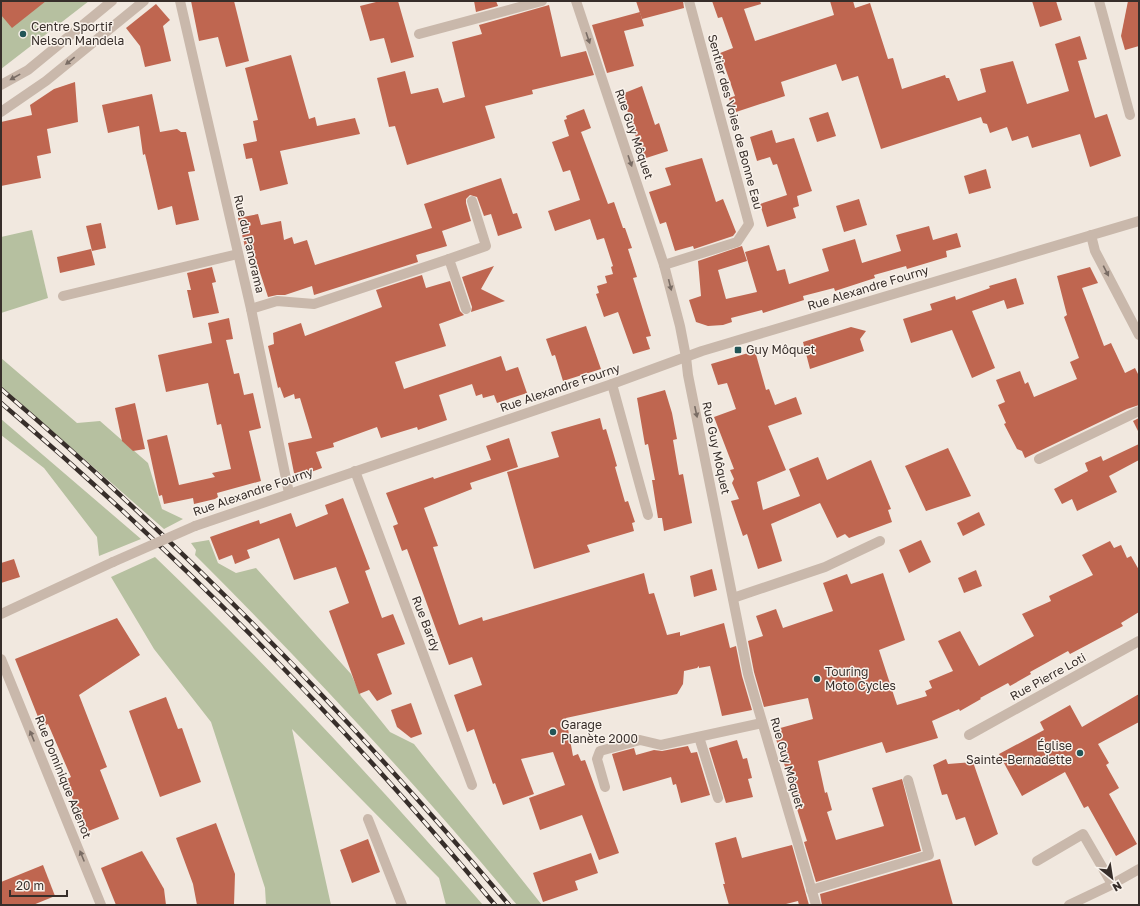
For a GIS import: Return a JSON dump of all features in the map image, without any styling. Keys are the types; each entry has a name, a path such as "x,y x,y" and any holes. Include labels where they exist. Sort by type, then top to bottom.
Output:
{"street":[{"path":"1,85 28,70 112,1"},
{"path":"1,112 46,81 144,1"},
{"name":"Rue du Panorama","path":"180,1 251,309 289,493"},
{"path":"420,34 542,1"},
{"name":"Rue Guy Môquet","path":"576,1 664,265 686,357 688,375 748,674 816,905"},
{"name":"Sentier des Voies de Bonne Eau","path":"664,265 737,242 749,224 689,1"},
{"path":"1099,1 1130,115"},
{"path":"251,309 277,301 314,304 486,246 472,201"},
{"name":"Rue Alexandre Fourny","path":"1,614 195,526 289,493 355,472 612,384 686,357 1091,235 1139,222"},
{"path":"1091,235 1095,251 1139,335"},
{"path":"64,296 238,254"},
{"path":"449,259 466,310"},
{"path":"612,384 648,515"},
{"path":"1039,459 1139,411"},
{"name":"Rue Bardy","path":"355,472 472,785"},
{"path":"733,598 825,567 880,541"},
{"name":"Rue Pierre Loti","path":"969,735 1139,641"},
{"name":"Rue Dominique Adenot","path":"1,659 102,905"},
{"path":"605,787 598,759 600,751 640,740 661,744 762,723"},
{"path":"699,736 718,798"},
{"path":"811,890 928,855 908,780"},
{"path":"368,819 402,905"},
{"path":"1037,861 1083,834 1112,884"},
{"path":"1069,905 1139,869"}],"green space":[{"name":"Centre Sportif Nelson Mandela","path":"1,1 89,1 1,69"},
{"path":"32,230 48,298 1,313 1,237"},
{"path":"1,358 77,423 100,421 148,463 162,509 183,519 164,529 1,386"},
{"path":"1,419 141,539 99,556 97,537 44,468 1,435"},
{"path":"209,540 218,563 236,573 256,568 351,674 361,696 390,732 414,744 542,905 517,905 440,815 360,726 195,555 196,550 191,543"},
{"path":"155,557 240,641 323,727 404,815 483,905 446,905 439,878 292,729 331,905 266,905 265,888 211,722 154,649 111,577"}],"building":[{"path":"1,1 46,1 12,28 1,15"},
{"path":"191,1 234,1 249,61 226,67 218,37 199,41"},
{"path":"380,1 398,1 414,57 391,63 384,38 370,41 360,6"},
{"path":"474,1 496,1 498,6 476,12"},
{"path":"636,1 683,1 684,8 642,19"},
{"path":"712,1 760,1 761,4 744,9 755,41 834,15 830,1 853,1 855,8 870,3 888,59 893,58 902,89 945,75 946,78 949,78 958,101 986,92 980,69 1013,61 1027,104 1069,91 1055,44 1080,36 1087,59 1078,61 1095,118 1107,114 1121,156 1090,167 1080,134 1032,148 1028,136 1012,141 1007,127 990,133 987,124 983,123 981,117 881,149 858,76 842,81 836,64 781,82 785,96 733,113 729,98 735,96 720,53 733,48 722,17 718,18"},
{"path":"1032,1 1056,1 1062,20 1040,27"},
{"path":"1128,1 1139,1 1139,46 1125,50 1121,36"},
{"path":"156,4 170,20 163,26 171,61 145,67 140,46 126,28"},
{"path":"549,5 561,57 586,51 594,75 532,90 533,94 485,106 495,138 407,165 395,126 389,127 377,78 405,71 411,94 438,88 443,103 465,97 452,42 482,34 479,25"},
{"path":"640,12 644,26 624,31 634,66 607,73 592,25"},
{"path":"291,55 309,119 315,117 317,126 355,118 360,134 280,151 288,184 260,191 252,158 246,159 243,144 257,141 253,121 258,120 245,68"},
{"path":"75,82 78,122 47,129 51,153 37,156 41,178 1,186 1,122 32,115 30,105 54,89"},
{"path":"642,86 655,125 659,123 668,151 643,159 622,94"},
{"path":"152,94 160,132 177,129 181,132 186,132 195,171 188,172 199,220 176,225 172,206 158,210 145,154 143,155 139,126 108,133 102,105"},
{"path":"584,109 591,128 581,132 608,204 614,202 632,248 628,249 637,277 633,278 651,336 646,337 650,349 633,354 618,312 604,317 596,294 599,293 597,286 607,283 605,276 613,274 611,267 613,266 604,238 597,240 590,219 555,231 548,211 580,200 570,170 563,172 552,142 569,136 564,120 567,119 566,116"},
{"path":"828,112 836,136 817,142 809,118"},
{"path":"772,130 776,143 794,138 812,191 797,196 799,206 793,208 796,218 767,227 760,204 787,195 777,164 773,165 770,157 757,161 750,137"},
{"path":"702,158 716,202 723,199 736,232 733,236 694,249 693,246 675,251 666,222 660,224 649,192 671,185 665,168"},
{"path":"986,169 991,188 969,194 964,176"},
{"path":"501,178 513,214 517,213 522,228 498,236 491,214 484,216 477,197 470,195 466,199 466,203 471,221 442,231 447,246 416,255 418,262 314,295 312,286 285,295 268,297 251,245 245,247 238,218 258,214 261,225 281,221 284,240 292,237 294,244 307,240 315,265 432,228 424,204"},
{"path":"859,199 867,225 844,232 836,206"},
{"path":"101,223 106,248 92,251 86,226"},
{"path":"929,226 933,240 957,233 961,247 946,251 947,257 907,269 906,266 874,275 875,278 835,291 834,288 803,296 804,300 763,313 762,310 731,318 732,322 723,325 708,326 696,322 689,300 701,296 698,261 742,246 747,261 718,270 726,299 757,292 745,252 769,245 777,271 785,269 789,284 829,271 822,249 855,239 862,263 901,251 896,235"},
{"path":"91,249 95,265 60,273 57,257"},
{"path":"494,266 481,289 505,301 471,312 472,307 462,277"},
{"path":"212,267 216,282 212,283 219,313 193,318 187,290 191,290 187,273"},
{"path":"1090,267 1098,283 1082,288 1104,346 1111,343 1125,373 1135,368 1139,376 1139,405 1127,409 1025,458 1022,451 1017,449 1004,424 1006,423 998,405 1005,402 996,380 1020,371 1025,384 1028,382 1034,397 1077,379 1070,362 1079,358 1064,317 1067,315 1057,276"},
{"path":"422,275 426,288 450,281 460,311 464,315 439,324 446,346 395,362 404,389 501,356 506,371 518,367 527,393 497,403 494,395 483,398 482,394 476,396 472,384 439,395 447,420 418,430 417,427 381,438 377,427 333,443 334,447 316,452 322,468 300,476 294,473 288,443 312,438 300,398 295,399 294,394 284,398 280,387 278,388 268,346 274,344 273,333 301,323 305,336 382,307 376,290"},
{"path":"1016,278 1024,304 1007,309 1004,300 972,311 995,368 972,378 952,330 911,343 903,319 932,310 930,304 955,296 956,300 990,288 989,286"},
{"path":"229,318 233,339 226,340 234,374 239,373 244,395 253,393 261,428 249,431 261,481 217,493 218,497 215,499 194,504 193,498 164,504 162,495 159,496 147,440 167,435 179,485 215,477 212,473 231,469 221,424 217,425 208,383 166,392 158,355 212,343 208,323"},
{"path":"586,326 601,369 563,381 555,355 552,356 546,339"},
{"path":"851,327 866,331 860,339 864,351 810,369 803,342"},
{"path":"755,351 766,390 769,389 775,405 796,397 802,414 768,426 786,470 757,482 763,510 800,496 789,469 818,457 827,480 871,460 891,509 888,510 892,522 849,538 845,534 837,538 820,503 771,524 782,561 758,569 747,534 743,536 731,501 739,499 732,483 734,479 730,470 734,469 714,417 736,409 727,383 718,385 711,364"},
{"path":"665,390 672,413 677,439 673,440 679,475 683,474 692,523 664,531 662,518 658,518 652,480 655,480 648,444 645,445 637,398"},
{"path":"135,403 145,449 133,451 122,441 115,408"},
{"path":"600,418 603,430 606,429 612,449 617,466 615,467 625,502 628,501 635,522 632,523 634,531 587,545 590,552 534,569 507,472 559,457 551,432"},
{"path":"1139,418 1139,433 1133,421"},
{"path":"509,438 518,467 470,483 472,489 424,508 438,546 433,547 459,625 482,617 483,621 644,573 649,594 654,593 667,635 680,632 680,636 724,623 730,648 736,646 742,676 752,710 722,716 710,666 699,668 699,666 697,668 684,671 683,684 677,694 566,718 573,756 578,754 581,761 585,760 619,853 599,860 582,815 540,830 529,798 565,785 553,752 521,759 534,794 503,805 495,783 493,784 474,729 467,732 454,695 482,685 472,657 449,665 407,549 402,551 393,526 398,524 386,493 491,460 486,446"},
{"path":"1139,444 1139,460 1109,476 1117,492 1077,511 1072,499 1062,504 1054,489 1088,471 1085,463 1101,456 1103,461"},
{"path":"948,448 971,496 926,511 905,466"},
{"path":"343,498 370,569 365,571 382,618 393,614 405,644 377,654 392,694 377,701 369,690 359,694 329,611 349,603 336,567 294,580 279,538 247,550 250,558 235,564 232,555 219,560 210,537 259,520 260,524 291,513 296,527 328,514 325,505"},
{"path":"979,512 985,525 963,536 957,523"},
{"path":"921,540 931,562 909,573 899,550"},
{"path":"1110,541 1114,548 1121,545 1127,558 1131,556 1139,570 1139,612 1121,623 1123,626 1070,654 1068,651 1030,672 1031,674 1010,686 1008,683 960,711 959,709 932,721 938,738 886,753 882,742 818,761 825,793 827,792 832,810 827,812 836,840 884,826 872,788 902,779 921,851 816,882 804,842 807,841 797,809 799,809 773,730 813,719 808,698 764,707 754,672 748,641 763,636 756,616 776,609 783,628 833,611 823,583 847,574 851,584 883,573 905,640 879,650 897,705 927,696 925,691 932,688 929,681 953,671 938,641 960,631 979,666 1034,636 1022,614 1051,601 1049,596 1093,575 1082,555"},
{"path":"14,559 20,577 1,583 1,563"},
{"path":"712,569 717,590 694,597 690,576"},
{"path":"976,570 982,586 964,593 958,578"},
{"path":"117,618 140,655 79,695 107,767 100,770 119,819 86,832 65,780 71,777 48,724 42,727 15,659"},
{"path":"1139,694 1139,722 1098,744 1109,763 1106,765 1119,788 1109,794 1137,844 1116,856 1088,806 1084,808 1065,772 1022,796 999,754 1044,730 1040,722 1070,705 1082,727"},
{"path":"166,697 178,729 182,728 201,782 160,797 129,711"},
{"path":"411,703 422,734 411,738 397,727 391,710"},
{"path":"737,740 743,759 747,758 752,778 748,779 753,797 726,803 709,748"},
{"path":"688,746 691,753 697,752 710,795 681,803 676,784 673,785 671,777 623,791 612,754 634,748 636,755 654,750 662,751"},
{"path":"946,759 948,764 973,762 998,834 975,846 965,817 956,820 947,794 942,795 933,765"},
{"path":"216,823 235,874 234,905 197,905 193,884 176,838"},
{"path":"736,837 742,858 792,845 809,905 799,905 798,901 782,905 729,905 723,884 725,884 715,843"},
{"path":"368,839 380,872 352,883 340,850"},
{"path":"142,851 164,889 166,905 116,905 101,868"},
{"path":"591,853 598,873 575,881 578,890 543,902 533,873"},
{"path":"940,859 953,905 822,905 820,894"},
{"path":"43,865 55,896 33,905 1,905 1,882"}],"railway":[{"path":"1,389 136,510 266,636 390,768 509,905"},
{"path":"1,403 133,520 259,643 380,772 495,905"}],"place":[{"name":"Centre Sportif Nelson Mandela","path":"23,34"},
{"name":"Guy Môquet","path":"738,350"},
{"name":"Touring Moto Cycles","path":"817,679"},
{"name":"Garage Planète 2000","path":"553,732"},
{"name":"Église Sainte-Bernadette","path":"1080,753"}]}
